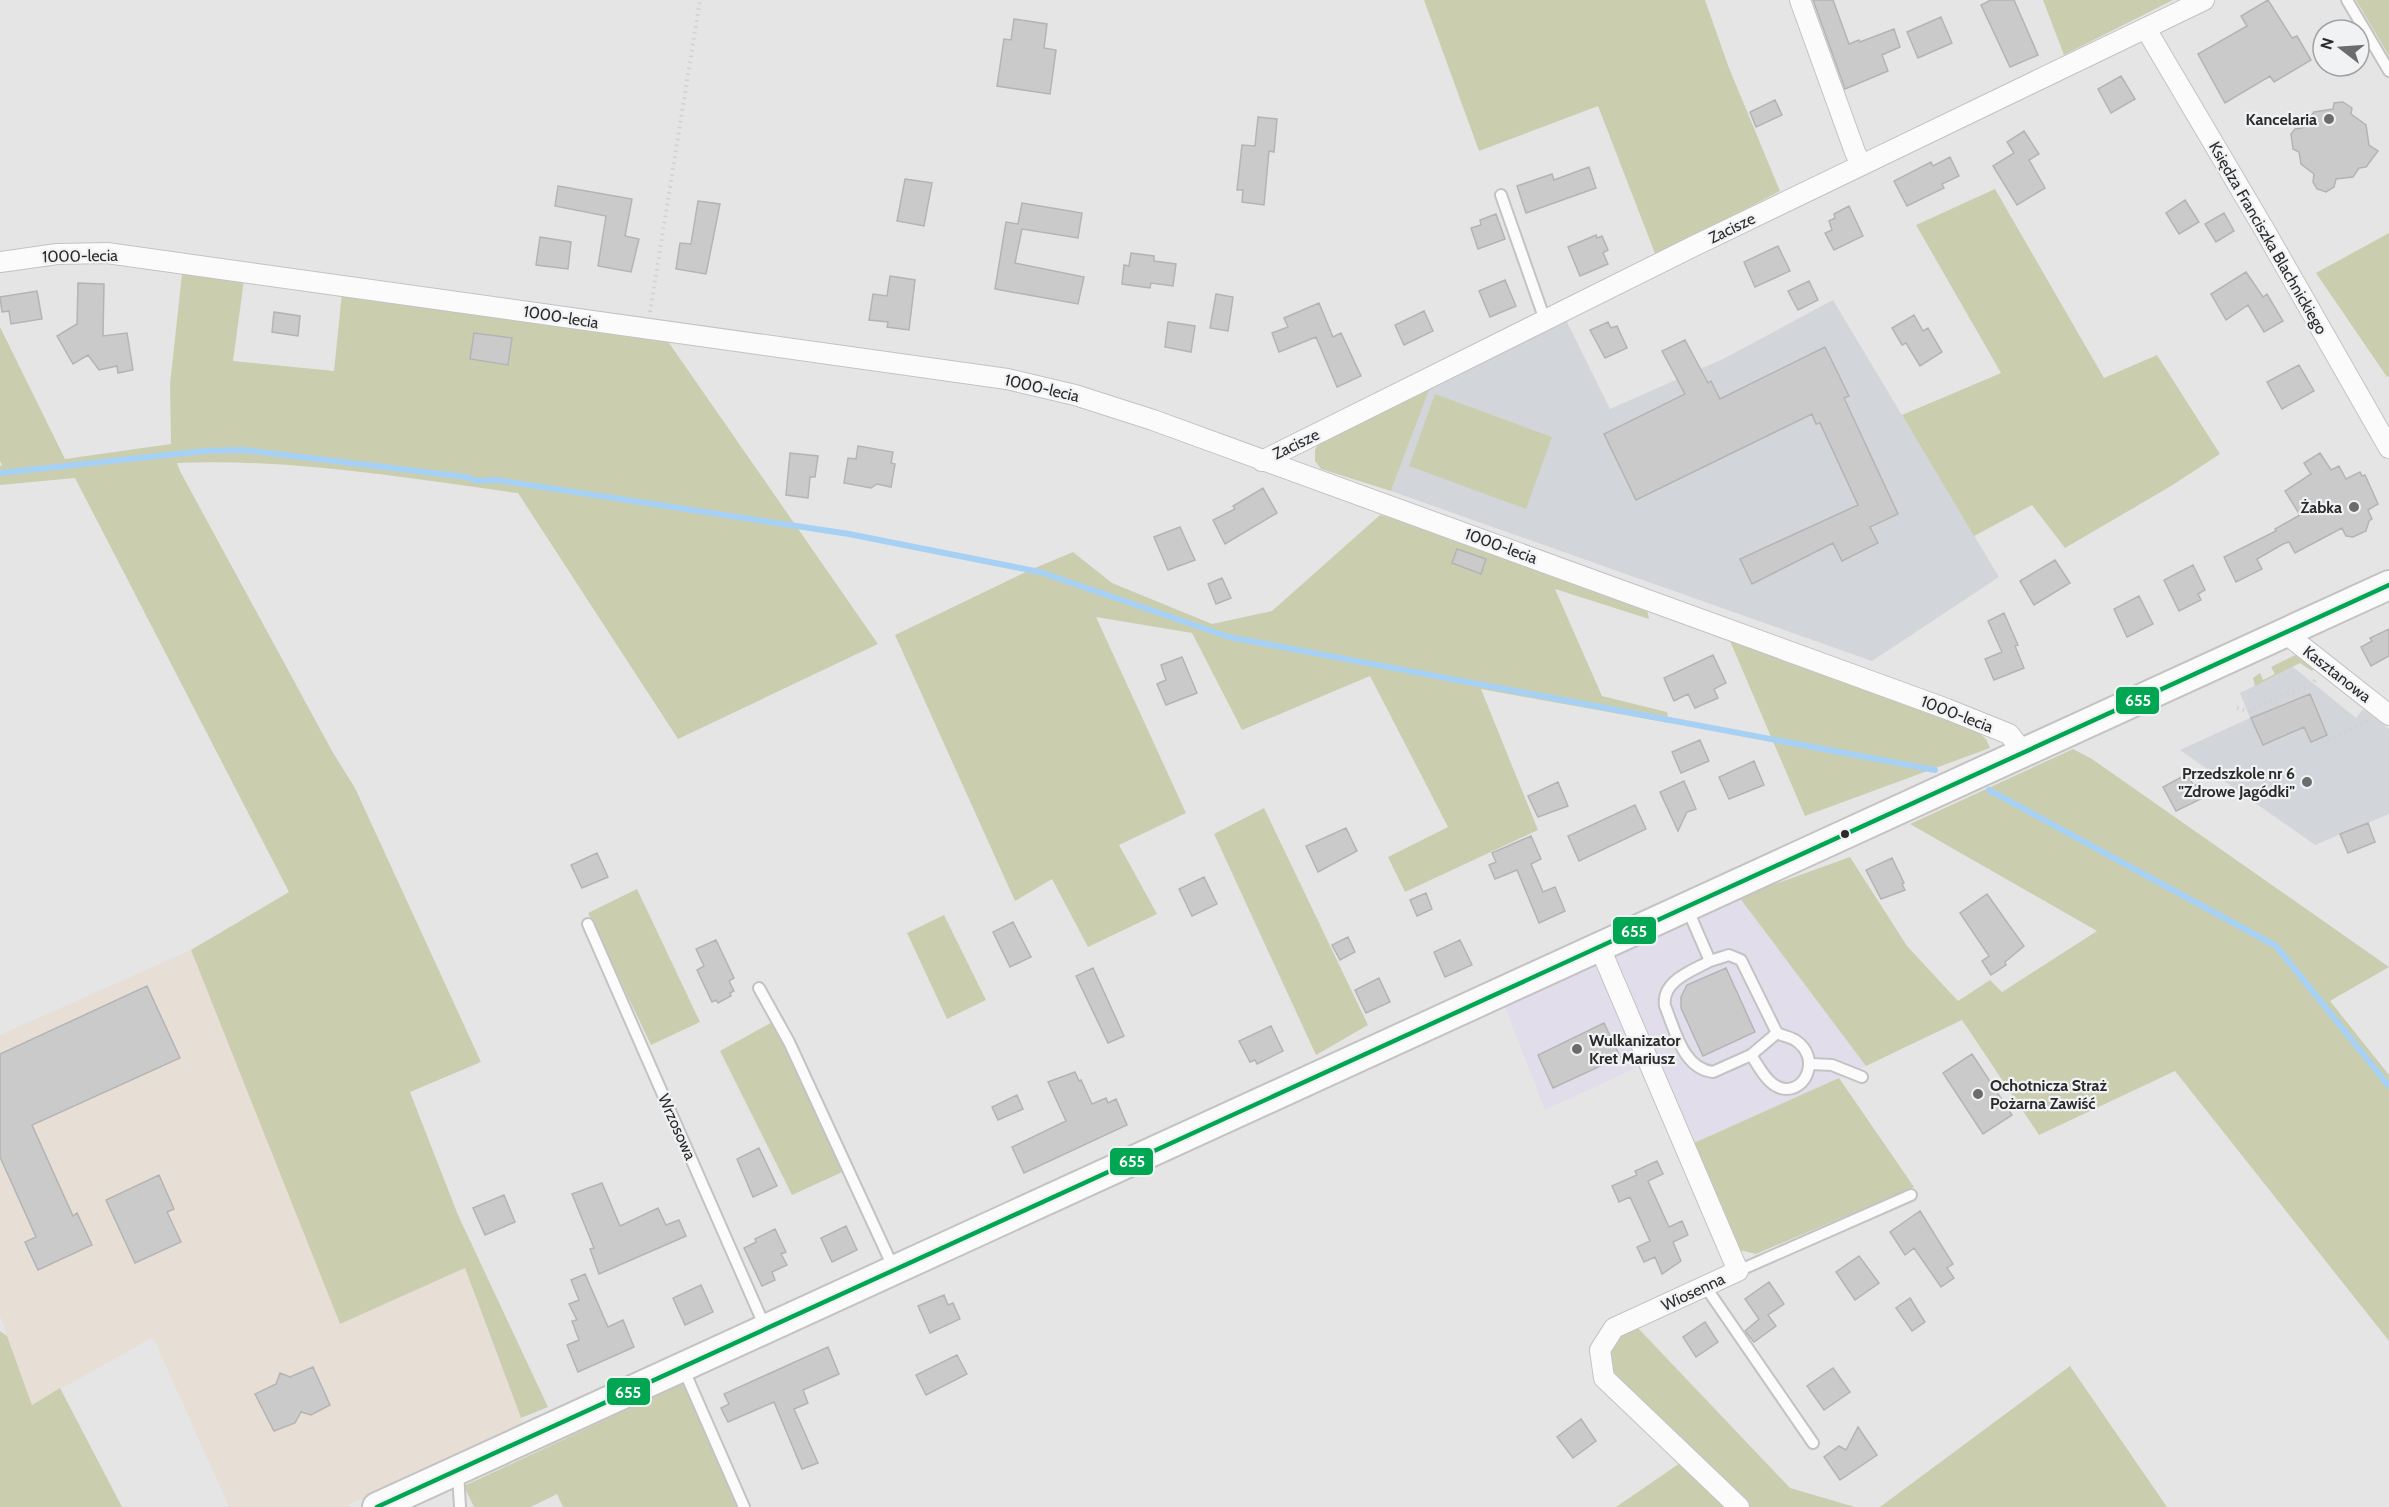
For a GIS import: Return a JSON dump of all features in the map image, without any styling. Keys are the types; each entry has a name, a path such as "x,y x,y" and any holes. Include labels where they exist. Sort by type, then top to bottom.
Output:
{"main road":[{"path":"377,1507 2389,585"}],"street":[{"path":"1800,0 1861,165"},
{"name":"Zacisze","path":"1262,460 1861,165 2204,0"},
{"name":"Księdza Franciszka Blachnickiego","path":"2146,29 2389,448"},
{"name":"1000-lecia","path":"0,262 57,254 106,253 356,286 647,331 843,356 1018,382 1075,394 1433,521 2004,731 2014,738 2024,753"},
{"name":"Kasztanowa","path":"2285,633 2382,717"},
{"name":"Wiosenna","path":"1599,948 1738,1271 1614,1328 1600,1350 1604,1378 1739,1507"}],"lane":[{"path":"2347,0 2389,71"},
{"path":"1501,195 1545,320"},
{"path":"1687,908 1710,961"},
{"name":"Wrzosowa","path":"588,924 766,1329"},
{"path":"1751,1055 1768,1079 1777,1087 1787,1089 1807,1077 1811,1064 1806,1051 1795,1040 1777,1033 1742,960 1729,955 1710,961 1672,984 1663,998 1665,1006 1686,1055 1698,1068 1713,1072 1751,1055 1777,1033"},
{"path":"759,988 789,1042 895,1271"},
{"path":"1811,1064 1832,1065 1862,1077"},
{"path":"1738,1271 1911,1196"},
{"path":"1706,1286 1813,1443"},
{"path":"683,1368 744,1507"},
{"path":"458,1470 460,1507"}],"path":[{"path":"647,331 700,0"},
{"path":"2237,708 2248,711 2312,684"},
{"path":"2318,744 2382,717"}],"shaded area":[{"path":"1833,300 1999,577 1872,661 1391,491 1431,385 1566,320 1610,409 1723,359"},
{"name":"Przedszkole nr 6 \"Zdrowe Jagódki\"","path":"2293,667 2356,718 2363,709 2389,729 2389,814 2315,845 2180,750 2250,718 2240,693"},
{"path":"1739,897 1866,1066 1694,1143 1610,957"},
{"path":"191,950 340,1324 465,1268 525,1430 349,1504 349,1507 229,1507 153,1337 32,1405 0,1316 0,1035"},
{"path":"1598,961 1642,1065 1545,1110 1505,1007"}],"green space":[{"path":"1424,0 1705,0 1729,68 1780,191 1656,256 1598,106 1479,151"},
{"path":"2043,0 2173,0 2064,55"},
{"path":"2356,0 2389,0 2389,56 2371,25 2371,18 2367,18"},
{"path":"1995,189 2104,378 2157,355 2220,454 2171,486 2065,548 2032,505 1974,536 1902,415 2001,373 1916,225"},
{"path":"2389,233 2389,376 2387,377 2316,273"},
{"path":"182,274 244,280 233,361 334,371 342,293 667,340 878,644 678,739 518,493 305,466 220,462 177,463 332,751 355,788 481,1062 410,1092 458,1215 548,1407 521,1418 465,1268 340,1324 191,950 289,892 75,478 0,485 0,466 2,465 0,461 0,327 65,459 171,444 170,384"},
{"path":"1431,385 1391,491 1321,469 1315,461 1315,450 1322,437"},
{"path":"1435,394 1552,437 1526,509 1409,466"},
{"path":"1380,515 1414,522 1647,609 1649,619 1555,589 1602,696 1667,712 1669,723 1481,689 1538,830 1405,892 1388,857 1448,827 1370,676 1242,730 1192,633 1096,617 1186,813 1119,845 1157,914 1088,947 1052,879 1015,901 895,635 1073,552 1112,583 1212,624 1272,611"},
{"path":"1727,634 1973,728 1986,739 1990,748 1805,816"},
{"path":"2295,655 2315,668 2312,671 2300,663 2255,686 2253,678 2260,673 2263,680 2275,674 2271,667"},
{"path":"2073,749 2092,759 2389,967 2330,1001 2389,1075 2389,1341 2175,1071 2039,1135 1962,1020 1866,1066 1739,897 1850,857 1907,946 1958,1001 1990,980 2002,992 2097,931 1910,824"},
{"path":"1264,808 1368,1025 1316,1055 1214,834"},
{"path":"637,889 700,1022 651,1045 588,913"},
{"path":"944,915 986,1000 947,1019 907,933"},
{"path":"783,1016 849,1169 792,1195 720,1051"},
{"path":"1839,1078 1914,1187 1756,1254 1739,1250 1694,1143"},
{"path":"1637,1327 1790,1488 1855,1507 1745,1507 1609,1376 1604,1356 1619,1336"},
{"path":"0,1331 7,1336 32,1405 60,1388 122,1507 0,1507"},
{"path":"2070,1366 2167,1507 1880,1507"},
{"path":"684,1383 741,1507 563,1507 557,1494 531,1507 474,1507 464,1486"},
{"path":"1683,1461 1730,1507 1616,1507"}],"building":[{"path":"1813,0 1833,0 1849,44 1894,29 1900,47 1882,55 1888,71 1845,89"},
{"path":"1991,0 2014,0 2038,55 2010,67 1981,5"},
{"path":"2268,0 2292,38 2297,36 2311,60 2274,82 2270,76 2225,103 2198,54 2247,26 2241,16"},
{"path":"1941,17 1952,43 1918,58 1907,32"},
{"path":"1014,19 1047,24 1044,48 1056,50 1050,94 997,86 1004,39 1011,40"},
{"path":"2121,76 2135,99 2111,113 2098,89"},
{"path":"1775,100 1782,115 1756,127 1750,112"},
{"path":"2343,102 2352,108 2351,114 2366,125 2369,145 2378,151 2366,167 2359,168 2353,177 2336,179 2334,187 2326,192 2317,189 2313,182 2314,174 2301,164 2299,152 2293,149 2291,134 2295,129 2302,128 2314,112 2333,109 2334,103"},
{"path":"1258,117 1277,119 1274,152 1269,151 1264,205 1242,202 1243,190 1237,190 1242,145 1255,146"},
{"path":"2024,131 2039,154 2029,160 2045,188 2017,205 1993,166 2014,153 2007,142"},
{"path":"1950,157 1959,176 1942,184 1944,188 1907,206 1894,181 1931,162 1933,166"},
{"path":"1589,167 1596,188 1526,213 1517,186 1552,174 1554,180"},
{"path":"905,179 932,183 924,226 897,221"},
{"path":"558,186 632,199 625,236 639,239 631,272 598,266 606,216 555,206"},
{"path":"2185,200 2199,222 2179,234 2166,213"},
{"path":"698,201 720,204 706,274 676,269 680,243 691,244"},
{"path":"1022,203 1082,213 1078,238 1022,229 1015,263 1084,277 1078,304 995,289 1006,222 1018,224"},
{"path":"1849,206 1863,236 1834,250 1825,233 1832,230 1829,221 1835,218 1834,214"},
{"path":"2224,213 2234,231 2216,242 2205,224"},
{"path":"1496,214 1505,239 1478,249 1471,228 1481,225 1480,220"},
{"path":"1596,235 1597,238 1602,236 1608,250 1603,253 1608,264 1580,276 1568,247"},
{"path":"540,237 571,242 568,269 536,265"},
{"path":"1778,246 1790,271 1755,287 1744,262"},
{"path":"1131,253 1154,256 1154,261 1176,264 1173,286 1151,283 1150,288 1122,284 1124,265 1129,266"},
{"path":"2246,272 2263,297 2267,294 2283,321 2264,332 2248,305 2226,320 2211,294"},
{"path":"890,276 915,280 909,330 887,327 888,322 869,320 873,294 887,296"},
{"path":"1505,280 1516,306 1490,317 1479,291"},
{"path":"1809,281 1818,300 1798,310 1788,291"},
{"path":"78,283 104,284 103,336 127,333 133,370 118,373 117,366 99,370 88,355 73,364 57,336 77,324"},
{"path":"37,291 42,319 11,324 9,311 2,312 0,297"},
{"path":"1216,294 1233,297 1228,331 1210,328"},
{"path":"1319,303 1333,337 1341,333 1361,376 1337,387 1316,337 1279,352 1272,333 1288,327 1284,318"},
{"path":"1424,311 1433,331 1404,345 1395,325"},
{"path":"274,312 300,316 298,336 272,332"},
{"path":"1914,315 1923,331 1928,328 1942,352 1920,366 1906,343 1902,345 1892,328"},
{"path":"1168,322 1195,326 1191,352 1165,347"},
{"path":"1608,322 1611,328 1617,326 1627,348 1605,358 1590,330"},
{"path":"474,333 512,338 508,365 470,359"},
{"path":"1685,340 1708,383 1711,381 1720,399 1825,347 1849,396 1844,398 1898,514 1870,527 1878,543 1842,561 1833,543 1752,584 1740,559 1858,505 1820,423 1816,424 1812,414 1636,500 1604,434 1685,394 1662,351"},
{"path":"2299,365 2314,391 2282,409 2267,382"},
{"path":"858,446 893,452 891,463 895,464 891,487 877,484 871,488 844,483 848,458 856,459"},
{"path":"790,453 818,456 815,477 810,477 808,498 786,495"},
{"path":"2320,453 2331,470 2339,466 2346,479 2360,472 2362,476 2365,475 2378,504 2368,510 2372,519 2366,531 2353,537 2346,536 2342,528 2295,553 2289,542 2283,544 2257,559 2262,569 2236,582 2224,557 2276,531 2275,529 2300,515 2285,491 2311,474 2304,463"},
{"path":"1263,488 1277,513 1225,544 1213,520 1235,509 1233,506"},
{"path":"1180,527 1195,560 1168,570 1154,537"},
{"path":"1457,549 1486,559 1481,574 1452,563"},
{"path":"2055,560 2070,583 2034,605 2020,581"},
{"path":"2193,565 2205,590 2198,594 2201,600 2179,611 2164,580"},
{"path":"1222,578 1231,598 1216,604 1208,584"},
{"path":"2139,596 2153,624 2127,637 2114,609"},
{"path":"2004,613 2018,645 2015,646 2024,668 1994,680 1985,659 2002,652 1988,621"},
{"path":"2389,629 2389,656 2371,666 2361,647 2372,641 2370,638"},
{"path":"1713,655 1726,683 1714,689 1718,698 1695,708 1688,694 1674,701 1664,678"},
{"path":"1182,657 1197,693 1166,705 1157,684 1166,680 1161,665"},
{"path":"2310,694 2327,735 2311,742 2304,727 2263,745 2251,718"},
{"path":"1700,740 1709,761 1681,773 1672,752"},
{"path":"1754,761 1764,785 1729,799 1719,777"},
{"path":"2187,774 2194,786 2199,783 2205,797 2176,811 2163,787"},
{"path":"1684,781 1696,809 1687,812 1678,831 1660,792"},
{"path":"1558,782 1568,806 1538,817 1528,796"},
{"path":"1635,805 1646,829 1579,861 1568,836"},
{"path":"2368,823 2375,842 2348,853 2340,834"},
{"path":"1346,828 1357,851 1318,872 1306,846"},
{"path":"1531,836 1541,859 1531,864 1543,892 1555,887 1565,911 1539,923 1517,870 1495,879 1489,865 1496,862 1492,853"},
{"path":"597,853 608,877 582,888 571,865"},
{"path":"1892,858 1905,890 1881,899 1866,870"},
{"path":"1204,877 1217,904 1192,916 1179,889"},
{"path":"1426,893 1432,909 1417,916 1410,900"},
{"path":"1987,894 2024,946 2005,962 2006,965 1991,975 1982,961 1989,956 1960,913"},
{"path":"1013,922 1031,957 1010,967 993,932"},
{"path":"1348,937 1355,952 1340,960 1332,945"},
{"path":"716,940 734,978 729,981 734,991 730,993 731,996 718,1003 716,1000 712,1002 697,970 704,966 696,949"},
{"path":"1460,940 1472,965 1445,977 1434,952"},
{"path":"1093,968 1124,1036 1108,1043 1076,976"},
{"path":"1726,968 1755,1032 1703,1056 1681,1008 1681,997 1687,985"},
{"path":"1379,978 1390,1002 1366,1013 1355,990"},
{"path":"147,986 180,1058 32,1125 73,1216 77,1213 92,1245 38,1270 25,1242 36,1237 0,1157 0,1054"},
{"path":"1604,1023 1620,1057 1553,1088 1538,1055"},
{"path":"1271,1026 1283,1051 1257,1064 1255,1060 1250,1062 1239,1041"},
{"name":"Ochotnicza Straż Pożarna Zawiść","path":"1972,1054 2012,1115 1983,1134 1943,1073"},
{"path":"1075,1072 1092,1104 1106,1098 1108,1103 1116,1099 1127,1125 1024,1173 1012,1147 1066,1121 1048,1082"},
{"path":"1017,1095 1023,1109 998,1120 992,1107"},
{"path":"759,1148 777,1186 753,1197 737,1159"},
{"path":"1657,1161 1663,1174 1648,1181 1669,1227 1682,1221 1688,1235 1673,1242 1681,1261 1662,1274 1655,1257 1644,1262 1637,1247 1650,1241 1630,1197 1619,1202 1612,1186 1637,1175 1635,1171"},
{"path":"159,1175 174,1209 167,1212 181,1242 135,1263 106,1200"},
{"path":"602,1183 620,1226 658,1208 666,1225 679,1220 686,1236 599,1274 590,1249 594,1248 572,1194"},
{"path":"504,1195 515,1222 485,1235 473,1208"},
{"path":"1920,1211 1953,1264 1947,1268 1954,1278 1941,1287 1914,1248 1905,1255 1890,1232"},
{"path":"846,1226 857,1250 832,1262 821,1238"},
{"path":"775,1229 786,1252 781,1254 787,1265 772,1272 775,1280 762,1286 744,1248 756,1242 755,1239"},
{"path":"1859,1256 1879,1283 1855,1300 1836,1272"},
{"path":"585,1274 608,1327 623,1320 634,1347 578,1372 567,1345 579,1340 572,1321 577,1320 569,1304 579,1300 571,1280"},
{"path":"1769,1282 1784,1304 1768,1315 1776,1326 1754,1342 1745,1331 1759,1319 1745,1299"},
{"path":"701,1285 713,1312 685,1325 673,1298"},
{"path":"944,1295 948,1305 953,1303 960,1319 930,1333 918,1306"},
{"path":"1910,1298 1925,1322 1912,1331 1896,1308"},
{"path":"1705,1322 1718,1342 1696,1357 1683,1337"},
{"path":"828,1347 839,1374 803,1390 808,1403 794,1409 818,1463 802,1469 774,1402 728,1422 721,1408 729,1404 724,1394"},
{"path":"957,1355 967,1374 926,1395 916,1375"},
{"path":"313,1367 330,1405 311,1415 301,1412 295,1423 274,1431 255,1394 276,1384 280,1373 290,1377"},
{"path":"1833,1368 1850,1392 1824,1410 1807,1386"},
{"path":"1581,1419 1596,1441 1573,1458 1557,1437"},
{"path":"1858,1427 1877,1455 1840,1480 1824,1457 1839,1446 1846,1450"}],"waterway":[{"path":"0,473 204,451 243,450 467,477 477,481 496,480 849,534 1040,572 1229,637 1935,770"},
{"path":"1989,790 2276,946 2389,1086"}],"transit line":[{"name":"655","path":"377,1507 2389,585"}],"place":[{"name":"Kancelaria","path":"2329,119"},
{"name":"Żabka","path":"2354,507"},
{"name":"Przedszkole nr 6 \"Zdrowe Jagódki\"","path":"2307,782"},
{"name":"Wulkanizator Kret Mariusz","path":"1577,1049"},
{"name":"Ochotnicza Straż Pożarna Zawiść","path":"1978,1094"}]}
